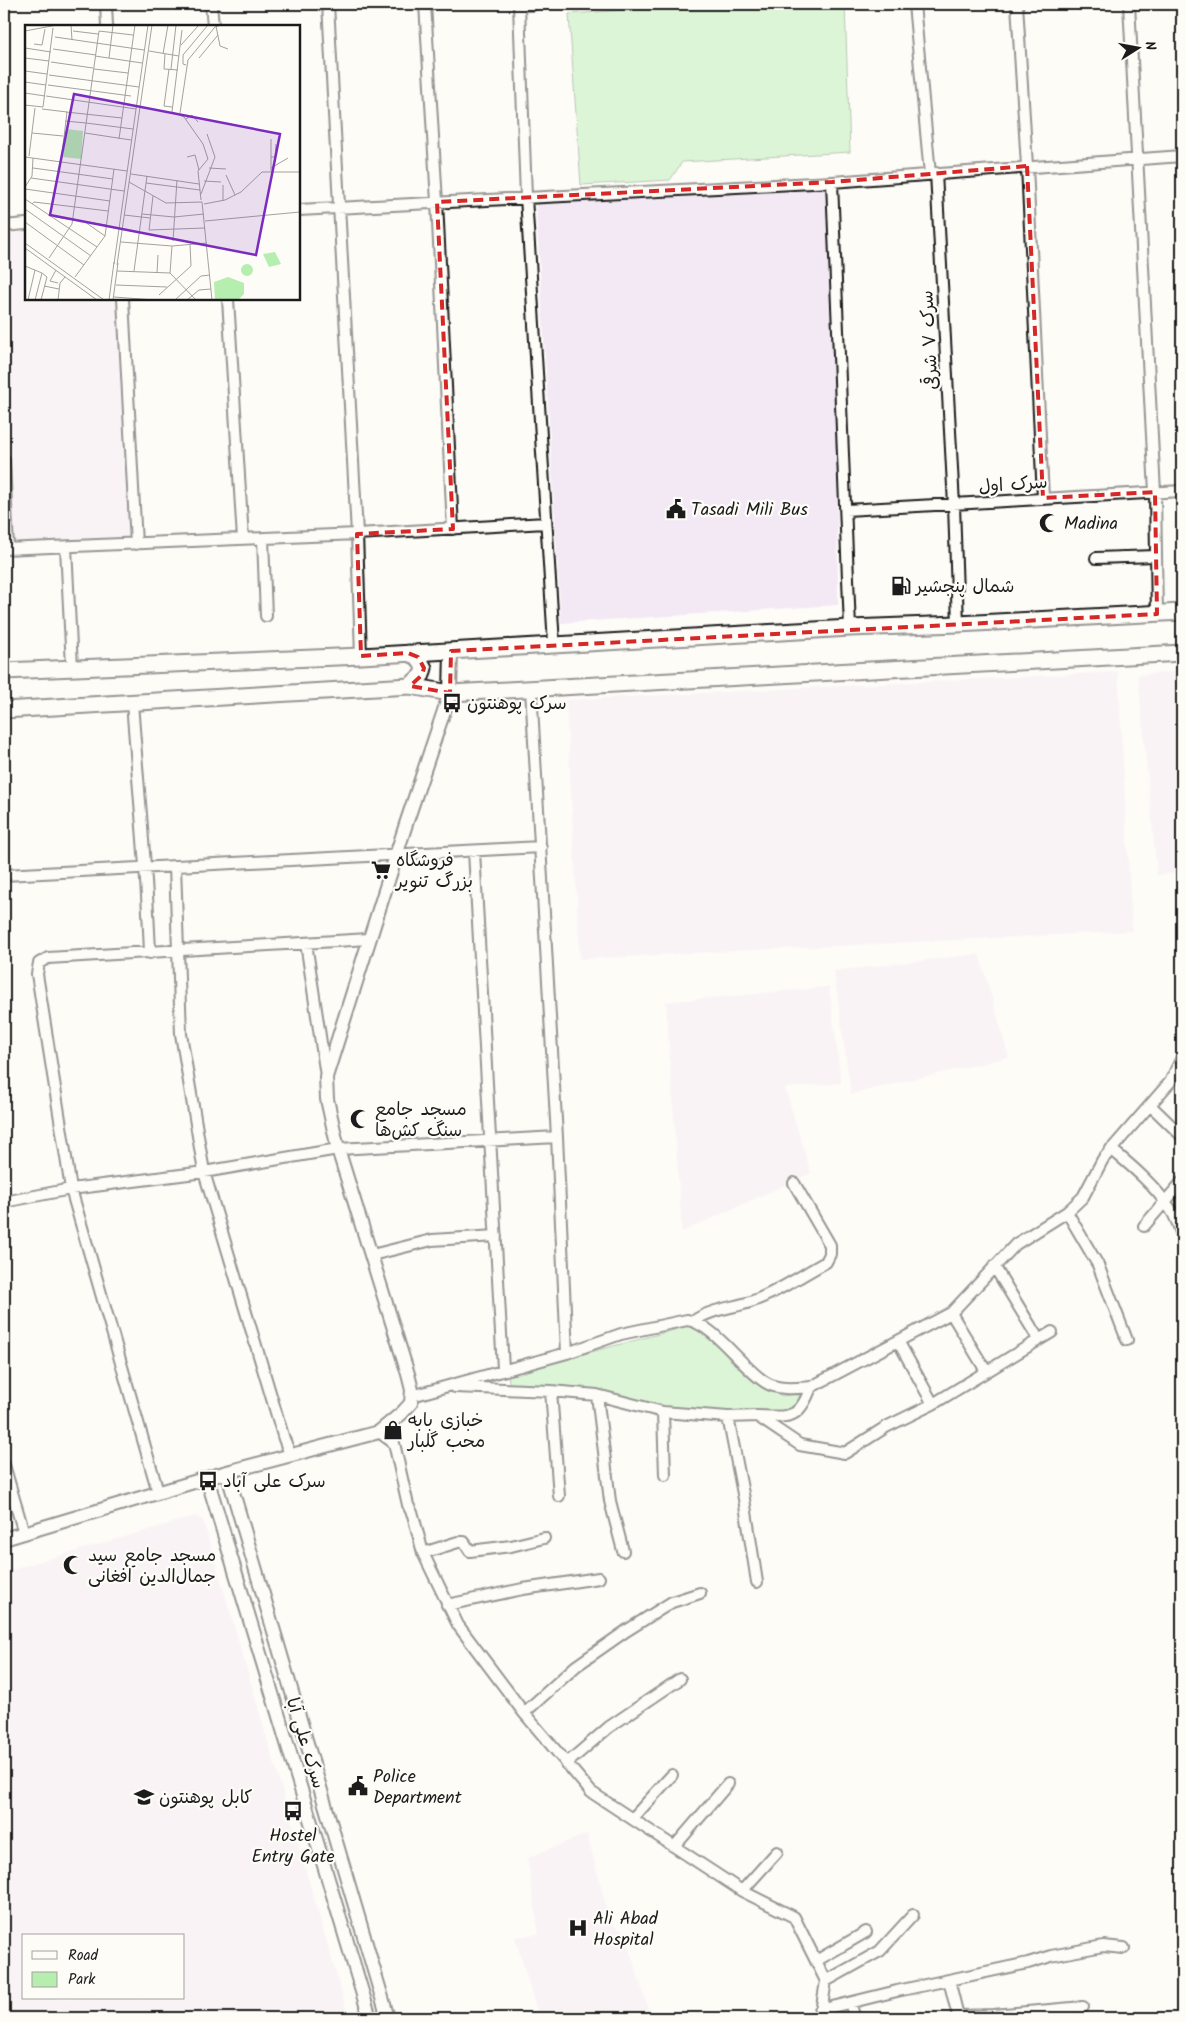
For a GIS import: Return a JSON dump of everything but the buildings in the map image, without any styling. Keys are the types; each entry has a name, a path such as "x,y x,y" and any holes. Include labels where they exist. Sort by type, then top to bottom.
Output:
{"main road":[{"path":"4,671 361,656 850,628 1182,612"},
{"path":"408,653 418,657 424,668 422,675 410,686"},
{"path":"4,710 410,686 450,693 1182,653"}],"street":[{"path":"106,4 107,25"},
{"path":"212,4 213,25"},
{"path":"328,4 358,534 361,656"},
{"path":"425,4 453,528"},
{"path":"524,4 526,196 554,644"},
{"name":"سرک ۷ شرقی","path":"914,4 933,174 954,505 958,624"},
{"path":"1017,4 1043,498"},
{"path":"1129,4 1155,492 1157,614"},
{"path":"300,210 526,196 832,182 1027,166 1182,156"},
{"path":"832,182 850,628"},
{"path":"4,226 25,224"},
{"path":"123,300 136,544"},
{"path":"228,300 243,540"},
{"path":"4,460 6,549 243,540 546,523"},
{"name":"سرک‌ اول","path":"846,510 1182,491"},
{"path":"263,538 266,616"},
{"path":"66,547 72,667"},
{"path":"1096,558 1156,556"},
{"path":"326,1077 450,693 452,651"},
{"path":"530,689 558,1137 567,1353"},
{"path":"132,702 146,868 150,953"},
{"path":"4,874 541,847"},
{"path":"474,851 503,1369"},
{"path":"175,866 181,1034 204,1172 284,1439 291,1456"},
{"path":"158,1492 71,1189 37,974 40,963 48,958 369,939"},
{"path":"4,1539 227,1472 379,1432 402,1413 410,1403 412,1396 408,1374 338,1149 327,1099 326,1077 306,943"},
{"path":"699,1318 713,1335 766,1383 788,1389 812,1387 898,1341 950,1313 966,1299 1016,1244 1066,1212 1083,1197 1103,1159 1170,1082 1182,1058"},
{"path":"1150,1105 1182,1136"},
{"path":"4,1202 71,1189 204,1172 338,1149 558,1137"},
{"path":"1111,1149 1140,1173 1165,1201 1173,1211 1182,1235"},
{"path":"1144,1226 1182,1182"},
{"path":"412,1396 503,1369 567,1353 621,1334 699,1318 730,1309 755,1300 826,1262 830,1254 830,1245 794,1183"},
{"path":"1066,1212 1098,1265 1128,1340"},
{"path":"372,1255 432,1240 496,1236"},
{"path":"994,1266 1039,1340"},
{"path":"950,1313 986,1371"},
{"path":"757,1416 800,1445 845,1453 886,1427 933,1404 1052,1332"},
{"path":"898,1341 933,1404"},
{"path":"446,1386 597,1395 663,1412 728,1417 784,1417 797,1413 806,1402 812,1387"},
{"path":"551,1391 559,1496"},
{"path":"597,1395 610,1500 623,1551"},
{"path":"663,1412 665,1475"},
{"path":"728,1417 744,1499 757,1582"},
{"path":"379,1432 394,1442 408,1505 413,1515 423,1554 447,1605 458,1625 524,1713 591,1792 742,1890 794,1917 826,1981 820,2014"},
{"path":"4,1464 24,1533"},
{"path":"227,1472 388,2018"},
{"name":"سرک علی آبا","path":"207,1478 370,2018"},
{"path":"423,1554 458,1542 464,1542 470,1552 511,1546 544,1538"},
{"path":"447,1605 523,1589 599,1578"},
{"path":"524,1713 576,1666 626,1631 672,1602 700,1593"},
{"path":"566,1764 610,1727 680,1679"},
{"path":"633,1818 672,1775"},
{"path":"675,1846 728,1784"},
{"path":"305,1799 322,1794"},
{"path":"742,1890 777,1852"},
{"path":"826,1981 880,1951 914,1915"},
{"path":"816,1961 866,1932"},
{"path":"820,2014 850,2003 1103,1946 1124,1948"},
{"path":"949,1980 959,2015 1023,2016 1083,2007"},
{"path":"850,2003 855,2018"}],"highlighted area":[{"path":"1027,166 1043,498 1155,492 1157,614 451,651 450,693 410,686 422,675 424,668 418,657 408,653 361,656 357,534 453,529 437,202 832,182"}],"shaded area":[{"path":"828,189 836,367 838,605 561,623 536,204"},
{"path":"25,232 25,300 117,300 120,362 123,362 132,540 22,546 21,541 14,541 4,234"},
{"path":"1182,671 1182,873 1157,875 1138,675"},
{"path":"1118,672 1132,931 580,959 566,700"},
{"path":"979,954 1009,1057 851,1094 834,971"},
{"path":"829,987 841,1083 785,1088 811,1173 682,1232 666,1002"},
{"name":"کابل پوهنتون","path":"196,1516 203,1520 349,2018 4,2018 4,1572"},
{"name":"Ali Abad Hospital","path":"587,1834 611,1924 624,1932 651,2018 539,2018 515,1937 539,1934 527,1858"}],"green space":[{"path":"712,4 845,4 850,152 682,162 670,180 581,185 569,14"},
{"path":"693,1325 766,1389 783,1396 805,1393 792,1412 669,1412 621,1395 510,1388 508,1374"}],"place":[{"name":"Tasadi Mili Bus","path":"676,509"},
{"name":"Madina","path":"1049,523"},
{"name":"شمال پنجشیر","path":"901,586"},
{"name":"سرک پوهنتون","path":"452,703"},
{"name":"فروشگاه بزرگ تنویر","path":"381,870"},
{"name":"مسجد جامع سنگ کش‌ها","path":"360,1119"},
{"name":"خبازی بابه محب گلبار","path":"393,1430"},
{"name":"سرک علی آباد","path":"208,1481"},
{"name":"مسجد جامع سید جمال‌الدین افغانی","path":"73,1565"},
{"name":"Police Department","path":"358,1786"},
{"name":"کابل پوهنتون","path":"144,1797"},
{"name":"Hostel Entry Gate","path":"293,1811"},
{"name":"Ali Abad Hospital","path":"578,1928"}]}
